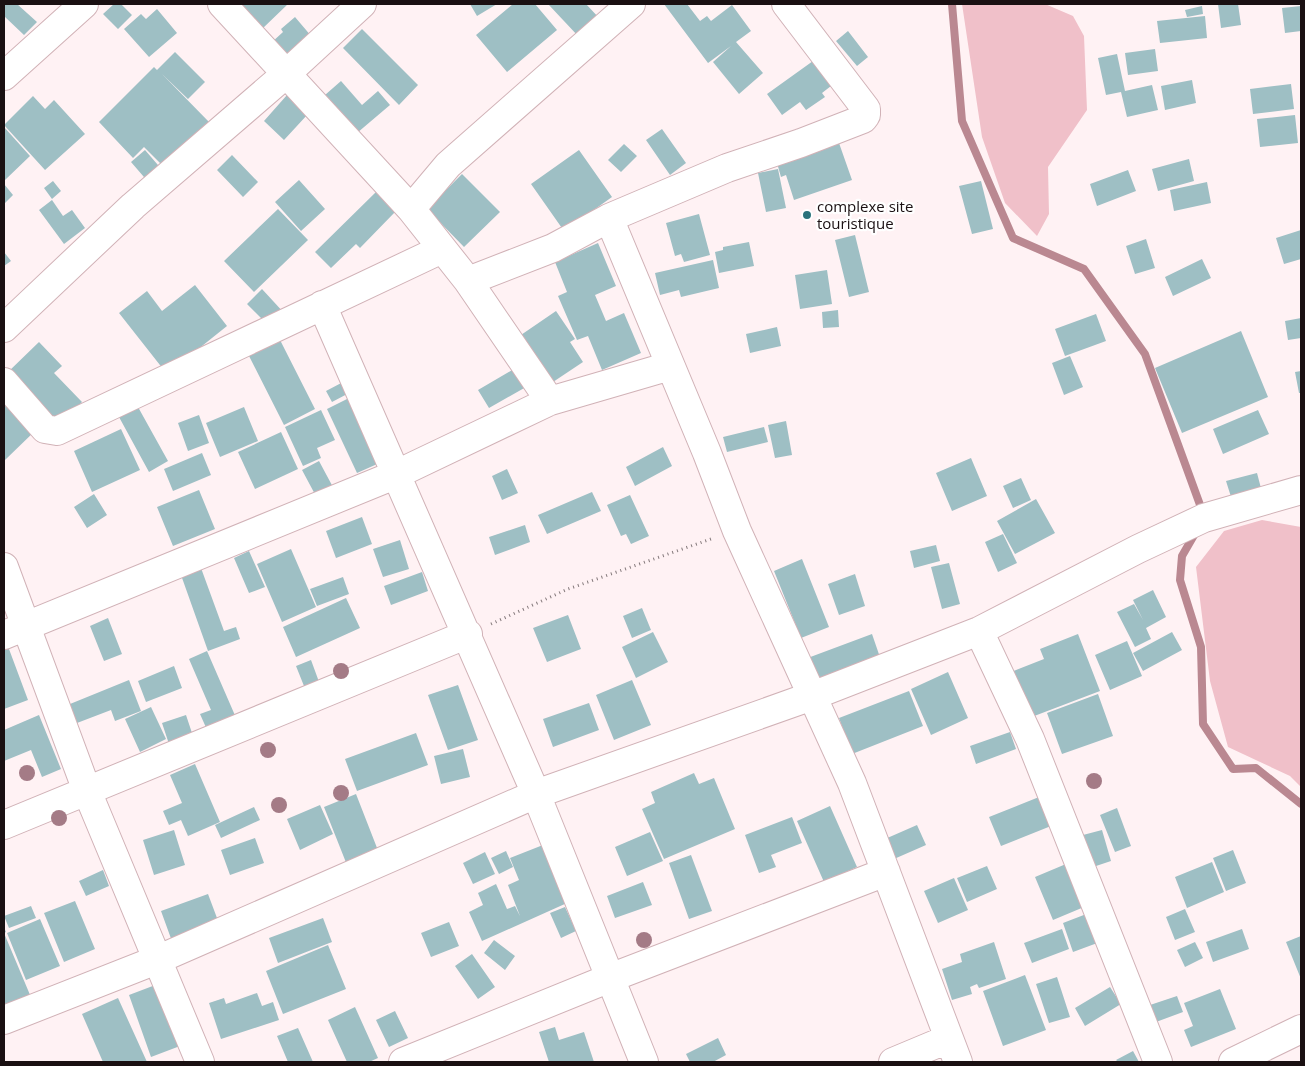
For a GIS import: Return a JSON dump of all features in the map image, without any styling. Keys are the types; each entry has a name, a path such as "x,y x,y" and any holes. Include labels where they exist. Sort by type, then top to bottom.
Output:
{"street":[{"path":"4,76 84,4"},
{"path":"222,4 411,209 468,281 550,401"},
{"path":"4,328 132,206 286,74 362,4"},
{"path":"411,209 448,165 631,4"},
{"path":"468,281 553,248 609,218 727,168 810,140 863,119 866,115 866,109 786,4"},
{"path":"609,218 707,453 737,531 852,783 953,1051 893,1062"},
{"path":"4,382 45,429 57,431 442,249"},
{"path":"322,305 468,634 536,794 644,1062"},
{"path":"15,631 397,474 550,401 670,366"},
{"path":"4,1020 159,959 536,794 812,696 979,631 1138,549 1204,518 1301,490"},
{"path":"4,568 15,631 88,791 200,1062"},
{"path":"979,631 1030,739 1158,1062"},
{"path":"4,825 468,634"},
{"path":"402,1062 610,978 886,872"},
{"path":"1233,1062 1301,1029"}],"path":[{"path":"468,634 568,589 662,555 737,531"}],"shaded area":[{"path":"962,4 1045,4 1073,16 1084,36 1087,110 1048,167 1049,214 1037,236 1005,203 982,137"},
{"path":"1262,520 1301,527 1301,787 1290,776 1228,747 1210,681 1196,567 1224,531"}],"building":[{"path":"4,4 17,4 37,22 24,35 4,16"},
{"path":"114,4 121,4 132,15 118,29 103,14"},
{"path":"242,4 288,4 262,29 240,6"},
{"path":"470,4 497,4 477,16"},
{"path":"513,4 535,4 557,30 507,72 476,35"},
{"path":"548,4 586,4 600,19 579,37"},
{"path":"664,4 687,4 700,21 707,16 711,21 732,5 751,31 736,42 763,73 739,94 713,62 731,46 708,63"},
{"path":"1218,4 1238,4 1241,25 1221,28"},
{"path":"1202,6 1203,14 1187,17 1185,10"},
{"path":"1301,6 1301,31 1285,33 1282,8"},
{"path":"157,9 177,33 149,57 124,29 141,14 146,19"},
{"path":"1205,16 1207,38 1160,43 1157,21"},
{"path":"295,17 312,37 285,59 271,43 283,32 281,29"},
{"path":"362,29 418,85 399,105 343,48"},
{"path":"848,31 868,57 857,66 836,41"},
{"path":"1155,49 1158,71 1128,75 1125,53"},
{"path":"175,52 205,82 188,99 162,74 209,122 164,167 144,147 133,158 99,122 154,67 157,70"},
{"path":"1117,54 1125,91 1152,85 1158,110 1127,117 1121,92 1106,95 1098,58"},
{"path":"813,61 831,86 822,93 825,97 806,110 800,102 782,115 767,94"},
{"path":"1192,80 1196,103 1165,110 1161,86"},
{"path":"341,81 362,105 378,91 390,105 357,133 325,95"},
{"path":"1291,84 1294,109 1253,114 1250,89"},
{"path":"287,95 308,114 284,140 264,121"},
{"path":"33,96 45,109 54,100 85,134 45,170 4,125"},
{"path":"1295,115 1298,143 1260,147 1257,119"},
{"path":"4,127 30,156 5,180 4,179"},
{"path":"662,129 686,163 670,175 646,140"},
{"path":"839,143 852,180 794,200 786,175 781,177 777,163"},
{"path":"624,144 637,156 621,172 608,160"},
{"path":"145,150 164,172 150,184 131,162"},
{"path":"579,150 612,197 564,231 531,184"},
{"path":"232,155 258,182 243,197 217,170"},
{"path":"1189,159 1194,181 1158,191 1152,169"},
{"path":"778,169 786,208 766,212 758,173"},
{"path":"1128,170 1136,191 1097,206 1090,184"},
{"path":"462,174 500,212 464,247 427,209"},
{"path":"299,180 325,209 301,231 275,202"},
{"path":"53,181 61,191 52,199 44,188"},
{"path":"981,181 993,229 972,234 959,186"},
{"path":"1207,182 1211,203 1174,211 1170,190"},
{"path":"4,184 13,195 4,204"},
{"path":"376,192 395,212 360,248 356,244 331,268 315,252"},
{"path":"52,200 63,216 72,210 85,228 64,244 39,210"},
{"path":"278,209 308,240 254,292 224,261"},
{"path":"699,214 710,255 684,262 681,254 675,256 666,223"},
{"path":"1301,230 1301,259 1284,264 1276,238"},
{"path":"855,235 869,292 849,297 835,240"},
{"path":"1146,239 1155,268 1135,274 1126,246"},
{"path":"749,242 754,266 719,273 715,252 723,250 723,247"},
{"path":"598,243 616,286 595,295 606,321 624,313 641,353 602,370 588,336 577,340 558,296 567,292 555,262"},
{"path":"4,252 11,261 4,266"},
{"path":"1202,259 1211,278 1173,296 1165,277"},
{"path":"713,260 719,288 681,297 679,290 660,295 655,273"},
{"path":"827,270 832,304 800,309 795,275"},
{"path":"195,285 227,326 167,374 119,313 147,291 162,311"},
{"path":"262,289 285,314 271,328 247,304"},
{"path":"838,310 839,327 823,328 822,312"},
{"path":"556,311 575,339 570,342 583,362 550,384 518,337"},
{"path":"1096,314 1106,341 1065,356 1055,329"},
{"path":"1301,318 1301,338 1288,340 1285,321"},
{"path":"777,327 781,346 750,353 746,334"},
{"path":"1241,331 1268,397 1182,433 1155,368"},
{"path":"279,338 315,409 284,425 248,354"},
{"path":"39,342 62,366 54,373 82,402 59,426 7,373"},
{"path":"1070,356 1083,387 1064,395 1052,363"},
{"path":"514,369 526,387 489,408 478,390"},
{"path":"1301,371 1301,393 1299,393 1295,372"},
{"path":"345,381 351,392 332,402 326,391"},
{"path":"4,394 37,429 4,461"},
{"path":"353,396 384,461 357,473 327,409"},
{"path":"138,407 168,461 149,472 119,417"},
{"path":"244,407 258,441 220,457 206,423"},
{"path":"321,410 335,440 317,448 321,458 303,466 285,427"},
{"path":"1258,410 1269,434 1223,454 1213,429"},
{"path":"199,415 209,443 188,451 178,423"},
{"path":"786,421 792,455 775,458 768,425"},
{"path":"764,427 768,442 727,452 723,437"},
{"path":"121,429 140,470 92,492 74,451"},
{"path":"281,432 298,469 255,489 238,452"},
{"path":"663,447 672,466 635,486 626,467"},
{"path":"202,453 211,475 173,491 164,469"},
{"path":"971,458 987,496 952,511 936,473"},
{"path":"319,461 334,489 317,498 302,470"},
{"path":"507,469 518,493 502,500 492,476"},
{"path":"1257,473 1262,492 1232,500 1226,481"},
{"path":"1021,478 1031,500 1013,508 1003,486"},
{"path":"199,490 215,529 173,546 157,507"},
{"path":"592,492 601,511 547,534 538,515"},
{"path":"94,494 107,515 87,528 74,507"},
{"path":"630,495 649,536 631,544 626,534 621,536 607,505"},
{"path":"1036,499 1055,533 1015,554 997,521"},
{"path":"362,517 372,544 336,558 326,531"},
{"path":"525,525 530,542 495,555 489,537"},
{"path":"1003,534 1017,563 998,572 985,542"},
{"path":"400,540 409,569 383,577 373,549"},
{"path":"936,545 940,561 914,568 910,551"},
{"path":"291,549 316,607 282,622 257,564"},
{"path":"249,551 265,587 249,593 234,558"},
{"path":"802,559 829,627 801,638 774,571"},
{"path":"949,563 960,604 942,609 931,567"},
{"path":"201,568 224,631 236,627 240,639 208,651 181,575"},
{"path":"422,572 428,591 391,605 384,586"},
{"path":"855,574 865,606 839,615 828,584"},
{"path":"343,577 349,594 317,606 310,589"},
{"path":"1153,590 1166,617 1146,628 1151,639 1135,647 1117,612 1134,604 1143,620 1133,600"},
{"path":"346,598 360,628 296,657 283,627"},
{"path":"642,608 651,630 632,638 623,616"},
{"path":"568,615 581,649 547,662 533,628"},
{"path":"108,618 122,654 104,661 90,626"},
{"path":"653,632 668,662 636,678 622,647"},
{"path":"1172,632 1182,650 1143,671 1133,653"},
{"path":"872,634 883,666 817,690 805,659"},
{"path":"1078,634 1100,691 1029,718 1011,672 1044,659 1040,649"},
{"path":"6,641 28,700 4,709 4,642"},
{"path":"1127,641 1142,676 1110,690 1095,655"},
{"path":"207,651 237,720 208,732 200,714 211,710 189,659"},
{"path":"311,660 322,690 308,696 296,666"},
{"path":"174,666 182,688 146,702 138,681"},
{"path":"948,672 968,718 931,735 911,689"},
{"path":"129,680 141,711 115,721 111,710 77,723 70,704"},
{"path":"632,680 651,725 614,740 596,695"},
{"path":"458,685 478,740 448,750 428,695"},
{"path":"909,691 923,726 852,754 839,718"},
{"path":"1098,694 1113,736 1062,754 1047,713"},
{"path":"589,703 599,730 553,747 543,719"},
{"path":"151,707 166,739 140,752 125,719"},
{"path":"39,715 61,769 42,777 31,750 4,761 4,730"},
{"path":"186,715 193,736 169,744 162,723"},
{"path":"1010,732 1016,749 976,764 970,746"},
{"path":"416,733 428,765 357,791 345,759"},
{"path":"463,749 470,777 441,784 434,756"},
{"path":"195,764 220,822 188,836 181,820 169,825 163,811 182,803 170,775"},
{"path":"694,773 699,784 714,778 735,829 664,859 642,809 655,803 651,792"},
{"path":"356,794 379,853 347,865 324,807"},
{"path":"1044,795 1056,824 1001,846 989,817"},
{"path":"320,805 333,834 300,850 287,819"},
{"path":"830,806 857,867 824,882 797,821"},
{"path":"254,807 260,820 221,838 215,825"},
{"path":"1117,808 1131,846 1115,852 1100,815"},
{"path":"792,817 802,843 771,855 776,867 759,873 745,835"},
{"path":"917,825 926,845 894,859 885,839"},
{"path":"174,830 185,865 154,875 143,840"},
{"path":"1102,830 1111,861 1093,867 1083,835"},
{"path":"650,832 663,861 627,876 615,847"},
{"path":"255,838 264,863 230,875 221,850"},
{"path":"543,845 567,903 482,941 469,912 483,905 478,893 496,884 507,909 515,906 520,916 508,885 519,880 510,858"},
{"path":"1233,850 1246,883 1226,891 1213,858"},
{"path":"506,851 513,867 499,874 491,858"},
{"path":"485,852 495,874 473,884 463,863"},
{"path":"691,855 712,911 689,919 669,863"},
{"path":"1212,862 1224,892 1187,908 1175,877"},
{"path":"1066,864 1084,907 1053,920 1035,877"},
{"path":"987,866 997,889 967,902 957,878"},
{"path":"103,870 109,886 86,896 79,881"},
{"path":"954,878 968,910 938,923 924,891"},
{"path":"643,882 652,905 615,918 607,896"},
{"path":"208,894 220,926 173,944 161,911"},
{"path":"75,901 95,949 64,962 44,913"},
{"path":"31,906 36,918 9,928 4,916"},
{"path":"565,907 576,931 561,938 550,913"},
{"path":"1185,909 1195,932 1175,940 1166,917"},
{"path":"1089,913 1100,942 1073,952 1063,923"},
{"path":"323,918 332,942 278,963 269,938"},
{"path":"40,919 60,966 26,980 7,933"},
{"path":"449,922 459,946 431,957 421,933"},
{"path":"1062,929 1069,949 1032,963 1024,943"},
{"path":"1242,929 1249,949 1213,962 1206,942"},
{"path":"4,933 33,1002 4,1014"},
{"path":"1301,936 1301,979 1286,942"},
{"path":"494,940 515,956 505,970 484,953"},
{"path":"994,942 1006,979 979,988 977,984 970,987 972,994 952,1000 942,969 962,962 960,954"},
{"path":"1195,942 1203,958 1185,967 1177,950"},
{"path":"328,945 346,989 283,1014 266,971"},
{"path":"472,954 495,987 478,999 455,966"},
{"path":"1025,975 1046,1030 1003,1046 983,991"},
{"path":"1057,977 1070,1017 1049,1023 1036,984"},
{"path":"158,984 180,1046 151,1057 129,995"},
{"path":"1110,987 1121,1004 1085,1026 1075,1008"},
{"path":"1220,989 1236,1029 1191,1047 1184,1030 1193,1026 1184,1003"},
{"path":"257,993 262,1006 273,1002 279,1020 221,1039 209,1003 224,998 226,1004"},
{"path":"1177,996 1183,1012 1156,1022 1150,1005"},
{"path":"118,998 147,1062 103,1062 82,1014"},
{"path":"355,1007 378,1058 369,1062 347,1062 328,1020"},
{"path":"395,1011 408,1038 389,1047 376,1020"},
{"path":"555,1027 559,1040 584,1032 594,1062 549,1062 539,1032"},
{"path":"298,1028 313,1062 288,1062 277,1036"},
{"path":"718,1038 726,1055 713,1062 690,1062 686,1054"},
{"path":"1133,1051 1139,1062 1118,1062 1116,1060"}],"waterway":[{"path":"952,4 962,121 1013,238 1084,269 1145,354 1203,513"},
{"path":"1197,530 1182,556 1180,580 1201,647 1203,724 1233,769 1256,768 1301,804"}],"place":[{"name":"complexe site touristique","path":"807,215"}]}
